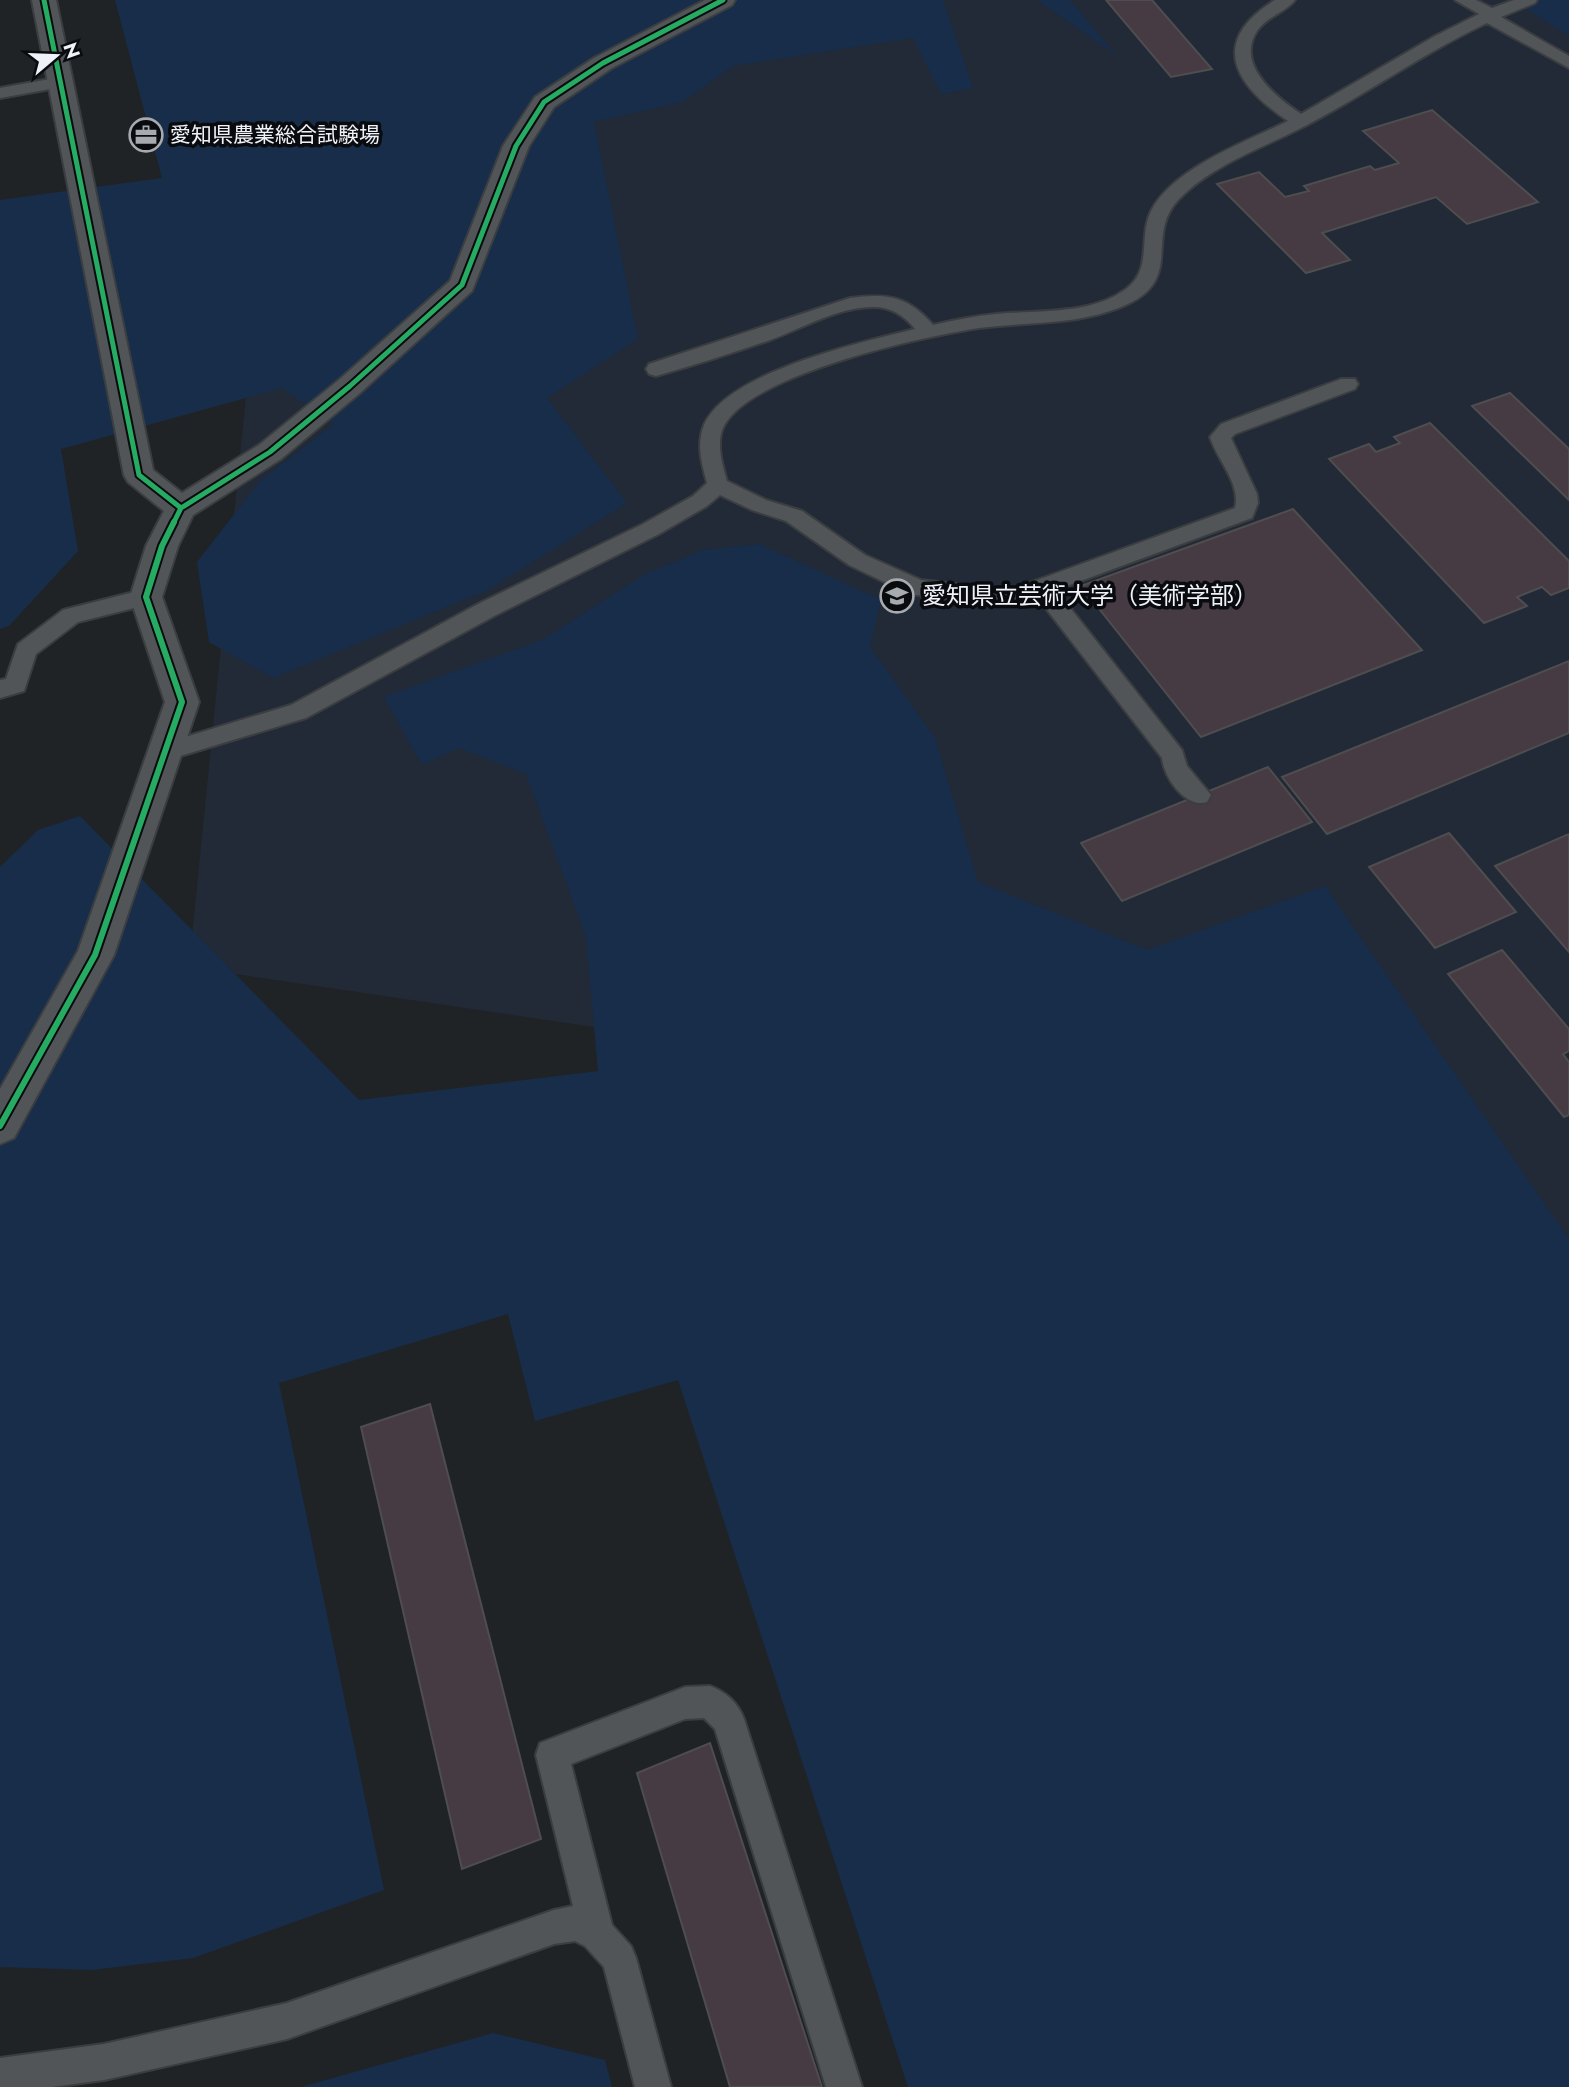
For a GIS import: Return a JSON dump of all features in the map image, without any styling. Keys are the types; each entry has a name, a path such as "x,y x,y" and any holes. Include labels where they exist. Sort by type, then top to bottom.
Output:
{"street":[{"path":"44,0 139,475 181,509"},
{"path":"0,1126 95,955 182,702 146,597 162,546 181,509 270,452 350,386 462,285 516,146 544,102 603,63 723,0"}],"lane":[{"path":"1287,0 1261,16 1250,28 1244,41 1242,59 1246,74 1261,92 1279,110 1300,121"},
{"path":"1463,0 1569,63"},
{"path":"1348,384 1228,429 1220,437 1223,452 1247,489 1249,503 1244,513 1011,598 917,588 857,560 794,516 759,505 718,485 711,464 710,441 716,420 736,398 755,387 868,346 928,331 1073,313 1126,298 1144,285 1153,271 1154,231 1158,216 1175,193 1257,141 1300,121 1491,16 1529,0"},
{"path":"0,93 61,82"},
{"path":"656,369 765,334 836,307 863,301 878,300 912,310 928,331"},
{"path":"167,751 298,712 488,609 651,529 700,501 718,485"},
{"path":"1040,586 1174,756 1175,769 1199,795"},
{"path":"0,689 16,685 26,650 71,616 146,597"},
{"path":"597,1934 552,1755 685,1703 710,1702 728,1719 845,2087"},
{"path":"0,2076 104,2062 287,2021 554,1927 577,1923 597,1934 619,1958 653,2087"}],"shaded area":[{"path":"115,0 943,0 973,88 941,94 913,38 733,66 682,102 594,122 638,339 547,398 627,503 488,590 273,678 209,642 197,562 261,480 334,424 282,388 61,449 78,551 9,626 0,629 0,200 162,178"},
{"name":"愛知県立芸術大学（美術学部）","path":"684,0 1569,0 1569,1555 1195,1116 189,967 263,225"},
{"path":"1035,0 1070,0 1116,55 1040,2"},
{"path":"1512,0 1569,0 1569,36"},
{"path":"760,544 881,600 870,647 935,738 978,882 1147,950 1325,886 1569,1239 1569,2087 908,2087 678,1380 535,1421 508,1314 279,1383 384,1890 193,1958 91,1970 0,1967 0,867 38,830 80,816 359,1100 598,1071 586,937 526,774 459,748 422,765 384,697 544,639 645,574 703,550"},
{"path":"493,2033 605,2060 612,2087 301,2087"}],"building":[{"path":"1106,0 1152,0 1212,69 1171,77"},
{"path":"1432,110 1538,202 1467,224 1436,197 1322,233 1350,260 1306,273 1217,184 1259,172 1285,197 1309,191 1304,186 1370,166 1375,170 1399,163 1363,131"},
{"path":"1510,393 1569,449 1569,500 1472,406"},
{"path":"1430,423 1569,561 1569,588 1551,595 1542,587 1517,597 1527,606 1484,623 1329,459 1369,444 1376,452 1400,443 1394,437"},
{"path":"1293,509 1422,650 1201,737 1081,586"},
{"path":"1569,661 1569,733 1327,834 1282,777"},
{"path":"1268,767 1312,822 1122,901 1081,843"},
{"path":"1449,833 1516,912 1435,948 1369,867"},
{"path":"1569,834 1569,952 1495,866"},
{"path":"1502,950 1569,1029 1569,1051 1563,1054 1569,1062 1569,1115 1564,1117 1448,974"},
{"path":"430,1404 541,1839 462,1869 361,1427"},
{"path":"710,1743 822,2087 730,2087 637,1773"}],"cycle path":[{"path":"0,1126 95,955 182,702 146,597 162,546 181,508 139,475 44,0"},
{"path":"181,508 270,452 350,386 462,285 516,146 544,102 603,63 723,0"}],"place":[{"name":"愛知県農業総合試験場","path":"146,135"},
{"name":"愛知県立芸術大学（美術学部）","path":"897,596"}]}
